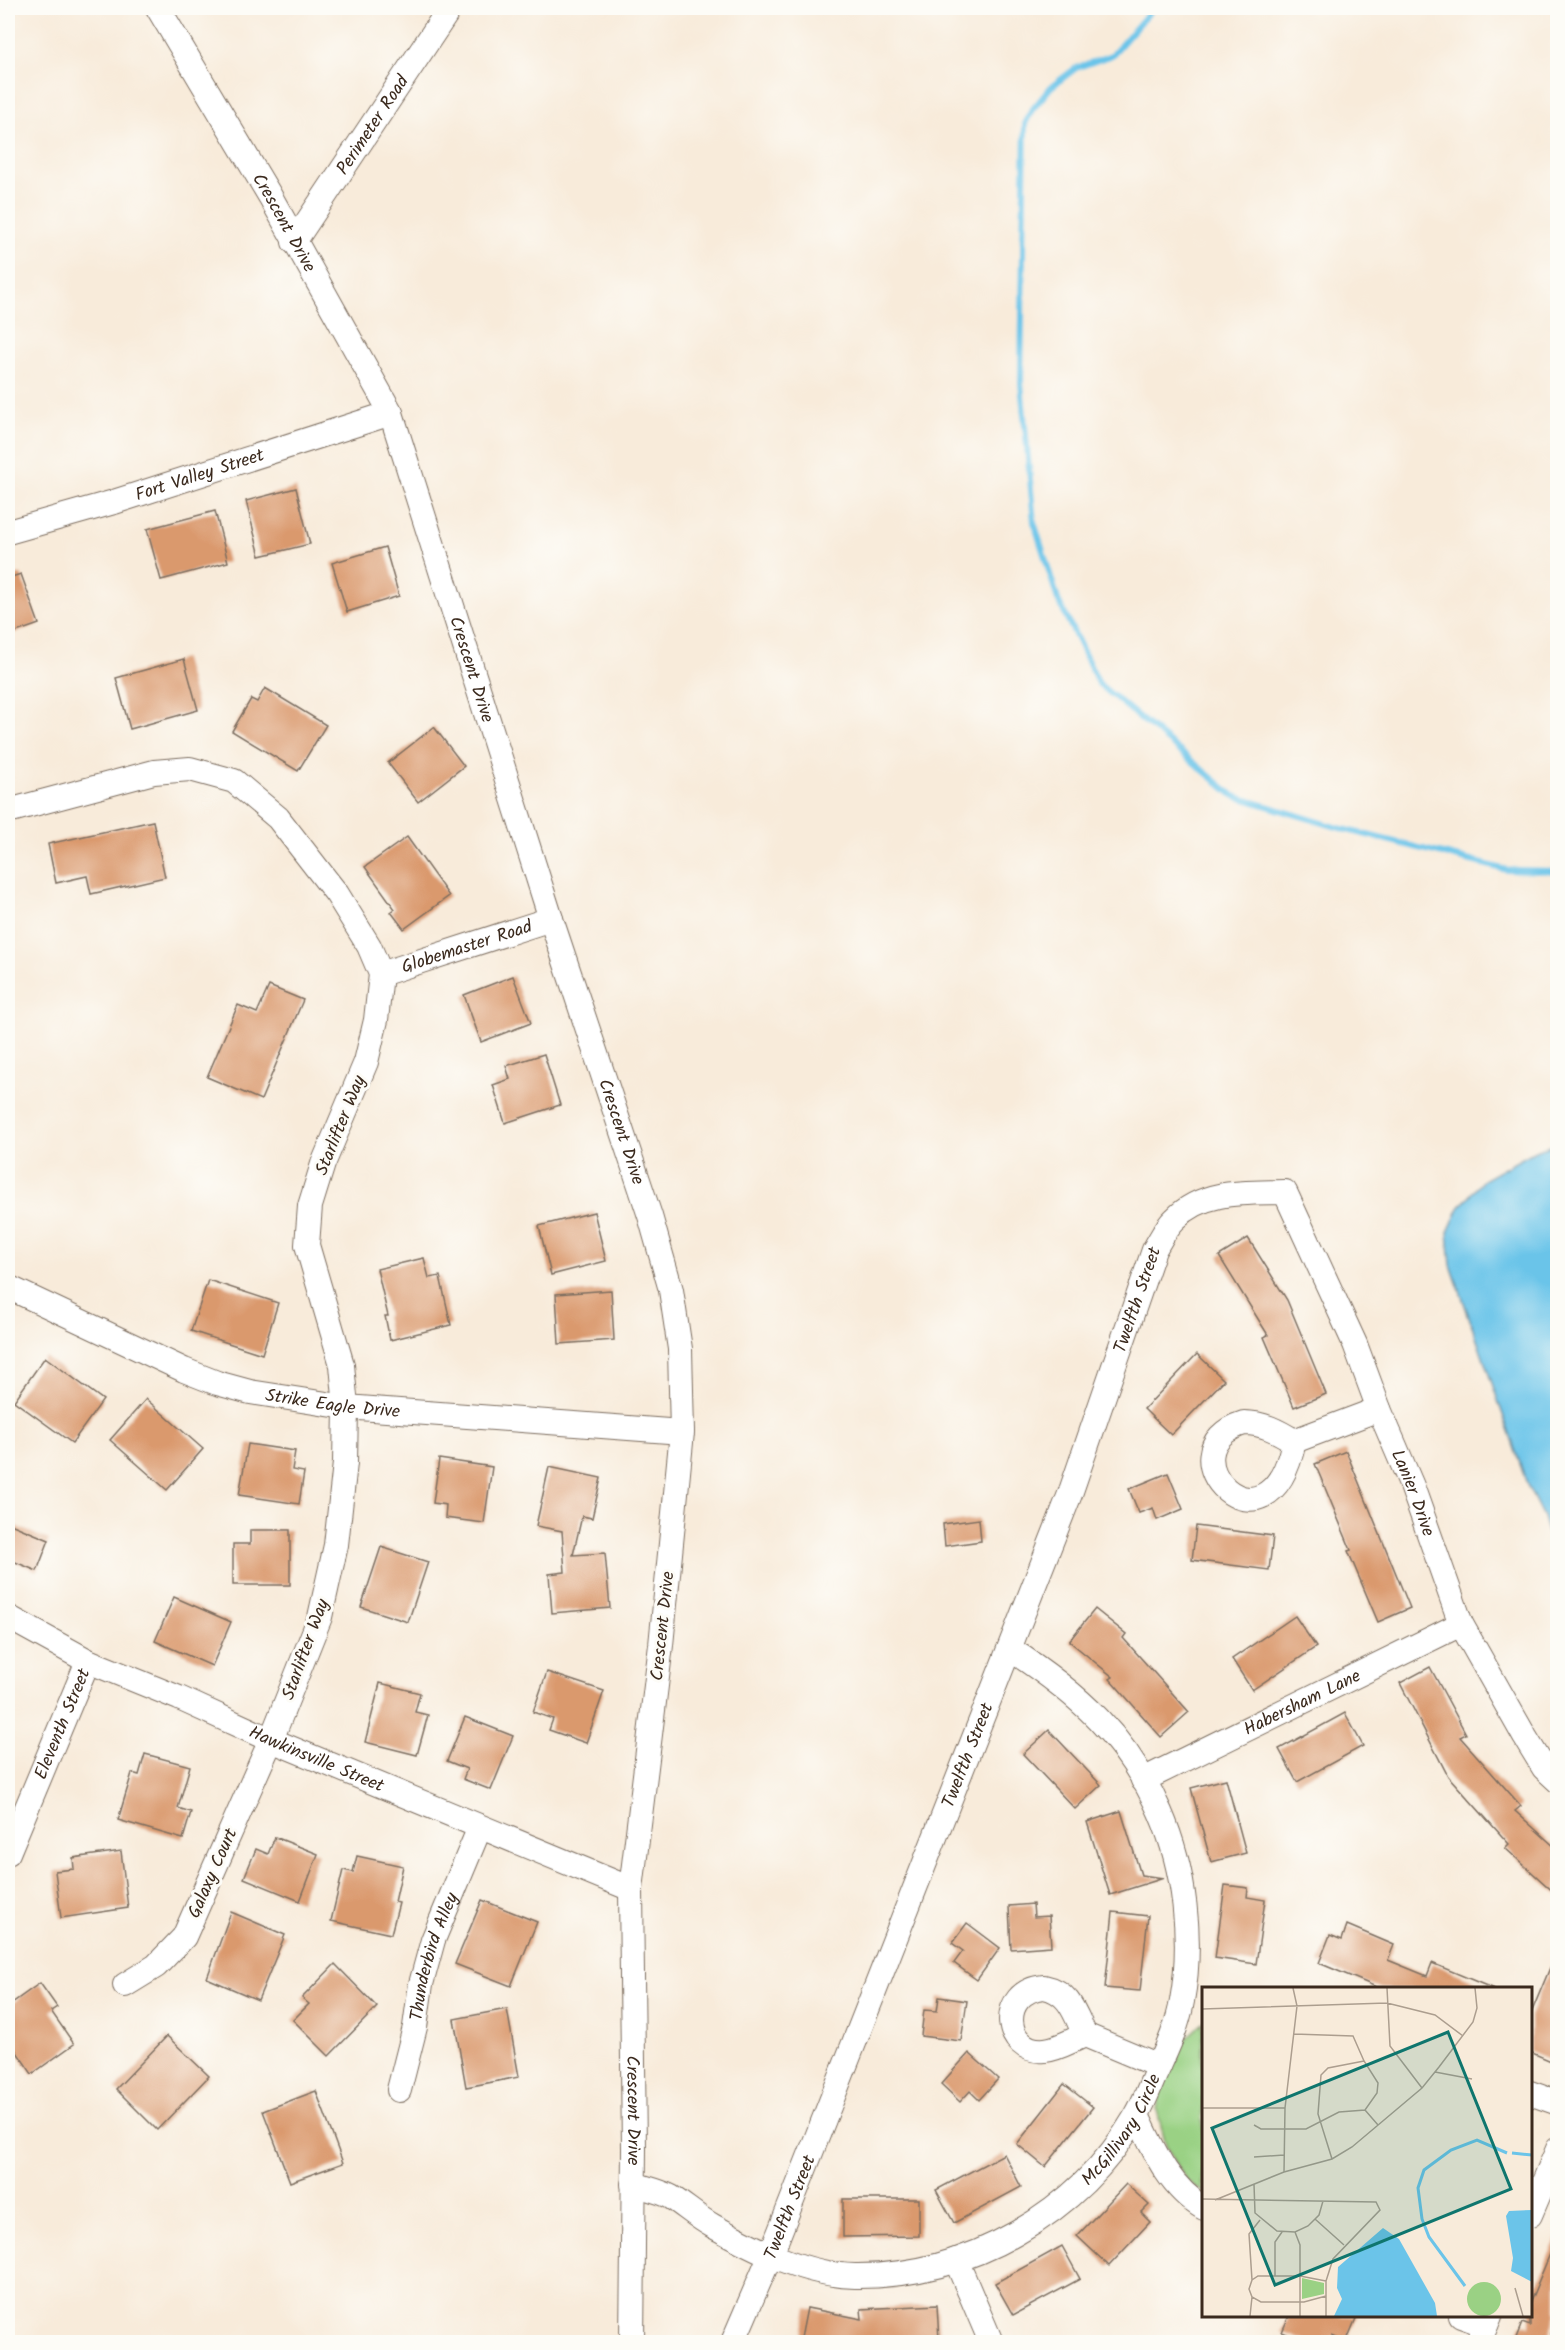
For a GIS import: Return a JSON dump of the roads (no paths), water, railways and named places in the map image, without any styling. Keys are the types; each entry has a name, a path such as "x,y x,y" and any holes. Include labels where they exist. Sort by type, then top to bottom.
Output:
{"street":[{"name":"Crescent Drive","path":"158,8 270,196 391,413 551,919 650,1216 670,1290 680,1349 682,1431 661,1644 631,1889 632,2343"},
{"name":"Perimeter Road","path":"294,242 450,8"},
{"name":"Fort Valley Street","path":"8,532 114,502 391,413"},
{"name":"Starlifter Way","path":"8,812 154,772 190,769 234,781 278,818 337,894 369,946 381,974 376,1020 366,1062 323,1164 310,1206 307,1245 342,1365 346,1407 345,1463 336,1545 320,1617 271,1740"},
{"name":"Globemaster Road","path":"381,974 551,919"},
{"name":"Lanier Drive","path":"1223,1194 1285,1192 1355,1344 1379,1409 1412,1486 1461,1624 1525,1737 1544,1768 1557,1781"},
{"name":"Twelfth Street","path":"733,2343 771,2254 1070,1494 1154,1250 1175,1219 1201,1202 1223,1194"},
{"name":"Strike Eagle Drive","path":"8,1287 217,1383 250,1392 346,1407 682,1431"},
{"path":"1294,1442 1379,1409"},
{"name":"Hawkinsville Street","path":"8,1617 88,1661 179,1698 271,1740 631,1889"},
{"name":"Habersham Lane","path":"1143,1780 1461,1624"},
{"name":"McGillivary Circle","path":"633,2184 669,2196 712,2225 771,2254 822,2273 853,2276 886,2275 956,2260 1019,2232 1066,2199 1112,2151 1137,2115 1175,2027 1193,2000 1178,1868 1160,1812 1143,1780 1114,1737 1083,1702 1046,1672 1010,1649"},
{"name":"Eleventh Street","path":"8,1853 88,1661"},
{"name":"Galaxy Court","path":"125,1985 156,1966 184,1937 271,1740"},
{"name":"Thunderbird Alley","path":"399,2090 415,2027 421,1984 433,1940 480,1827"},
{"path":"1084,2035 1159,2066"},
{"path":"1532,2093 1557,2103"},
{"path":"1137,2115 1167,2173 1185,2194 1202,2207"},
{"path":"1532,2210 1557,2149"},
{"path":"956,2260 991,2343"},
{"path":"1463,2317 1485,2328"}],"water":[{"path":"1558,1144 1557,1567 1543,1517 1528,1487 1451,1265 1448,1232 1459,1208 1483,1180 1535,1151"}],"waterway":[{"path":"1153,8 1112,55 1076,68 1051,87 1032,110 1025,124 1021,383 1034,522 1058,600 1099,684 1234,796 1343,829 1507,870 1558,871"}]}
